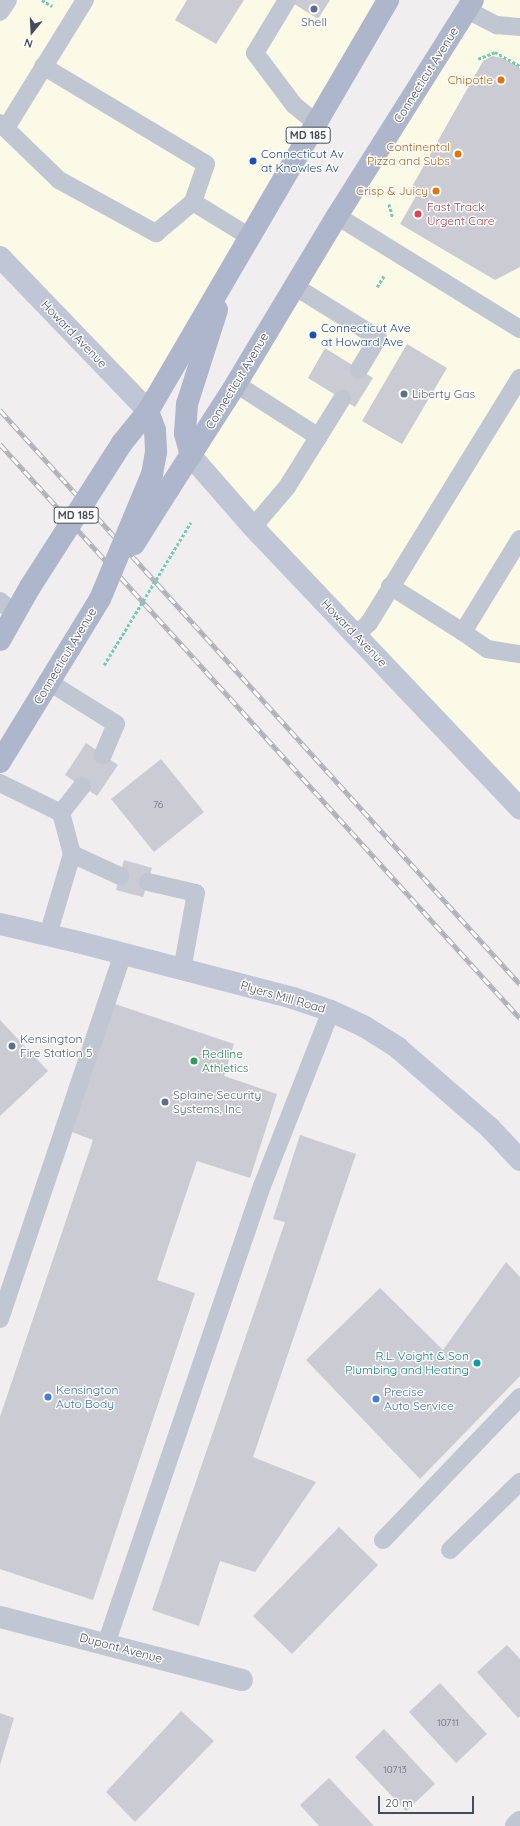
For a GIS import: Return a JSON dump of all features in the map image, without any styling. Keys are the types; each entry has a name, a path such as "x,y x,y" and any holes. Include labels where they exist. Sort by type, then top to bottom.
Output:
{"main road":[{"name":"MD 185","path":"0,640 7,608 30,587 122,443 148,411 388,0"},
{"name":"Connecticut Avenue","path":"0,762 78,634 236,384 337,216 470,5"},
{"path":"191,456 184,433 186,404 230,271"},
{"path":"100,599 152,474 156,452 154,430 148,411"}],"street":[{"name":"Howard Avenue","path":"0,257 148,411"},
{"name":"Howard Avenue","path":"191,456 253,527 519,803"},
{"name":"Plyers Mill Road","path":"0,924 292,998 331,1011 365,1027 398,1048 490,1128 520,1160"},
{"name":"Dupont Avenue","path":"0,1617 242,1680"},
{"path":"516,1826 520,1822"}],"lane":[{"path":"0,12 8,0"},
{"path":"43,66 206,164 193,202 156,233 59,180 3,125 85,0"},
{"path":"287,0 255,53 294,105 316,122"},
{"path":"470,5 497,25 520,27"},
{"path":"193,202 250,237"},
{"path":"337,216 520,329"},
{"path":"294,286 378,338 359,370"},
{"path":"356,635 369,623 390,586 520,378"},
{"path":"236,384 319,437"},
{"path":"253,527 287,486 342,399"},
{"path":"463,632 520,539"},
{"path":"390,586 487,649 520,654"},
{"path":"49,682 116,724 103,755"},
{"path":"0,783 61,813 72,854 48,935"},
{"path":"61,813 82,786"},
{"path":"72,854 120,876"},
{"path":"148,882 196,893 182,970"},
{"path":"0,1319 123,954"},
{"path":"106,1644 262,1186 331,1011"},
{"path":"383,1540 520,1397"},
{"path":"450,1550 520,1482"}],"path":[{"path":"478,59 495,52 520,66"},
{"path":"389,204 393,218"},
{"path":"104,665 191,522"}],"shaded area":[{"path":"0,0 388,0 148,411 0,257"},
{"path":"473,0 520,0 520,799 191,456"}],"building":[{"path":"187,0 244,0 216,44 175,20"},
{"name":"Shell","path":"288,0 330,0 318,19"},
{"path":"492,56 503,58 520,68 520,267 495,280 400,224 416,196 409,192 483,61"},
{"name":"Liberty Gas","path":"407,344 447,368 402,444 362,421"},
{"path":"325,348 373,378 355,407 308,378"},
{"path":"86,743 118,765 97,796 65,775"},
{"path":"161,759 204,812 154,852 111,799"},
{"path":"124,860 152,868 143,897 116,890"},
{"path":"115,1004 234,1044 224,1076 277,1094 250,1178 197,1161 157,1280 195,1293 93,1600 0,1569 0,1417 93,1140 72,1132"},
{"name":"Kensington Fire Station 5","path":"0,1020 48,1071 0,1116"},
{"path":"300,1135 356,1154 253,1457 316,1482 255,1572 220,1561 199,1626 152,1610 285,1222 273,1219"},
{"path":"506,1262 520,1277 520,1376 420,1479 306,1360 380,1288 443,1350"},
{"path":"339,1527 378,1565 292,1654 253,1616"},
{"path":"507,1645 520,1659 520,1716 518,1718 477,1672"},
{"path":"440,1683 487,1734 456,1763 409,1712"},
{"path":"181,1711 214,1741 135,1822 106,1792"},
{"path":"0,1713 14,1718 0,1765"},
{"path":"384,1729 435,1784 406,1811 355,1757"},
{"path":"329,1778 374,1826 319,1826 300,1805"}],"railway":[{"path":"0,410 520,984"},
{"path":"0,444 520,1018"}],"place":[{"name":"Shell","path":"314,9"},
{"name":"Chipotle","path":"501,80"},
{"name":"Continental Pizza and Subs","path":"458,154"},
{"name":"Connecticut Av at Knowles Av","path":"253,161"},
{"name":"Crisp & Juicy","path":"436,191"},
{"name":"Fast Track Urgent Care","path":"418,214"},
{"name":"Connecticut Ave at Howard Ave","path":"313,335"},
{"name":"Liberty Gas","path":"404,394"},
{"name":"Kensington Fire Station 5","path":"12,1046"},
{"name":"Redline Athletics","path":"194,1061"},
{"name":"Splaine Security Systems, Inc","path":"165,1102"},
{"name":"R.L. Voight & Son Plumbing and Heating","path":"477,1363"},
{"name":"Kensington Auto Body","path":"48,1397"},
{"name":"Precise Auto Service","path":"376,1399"}]}
